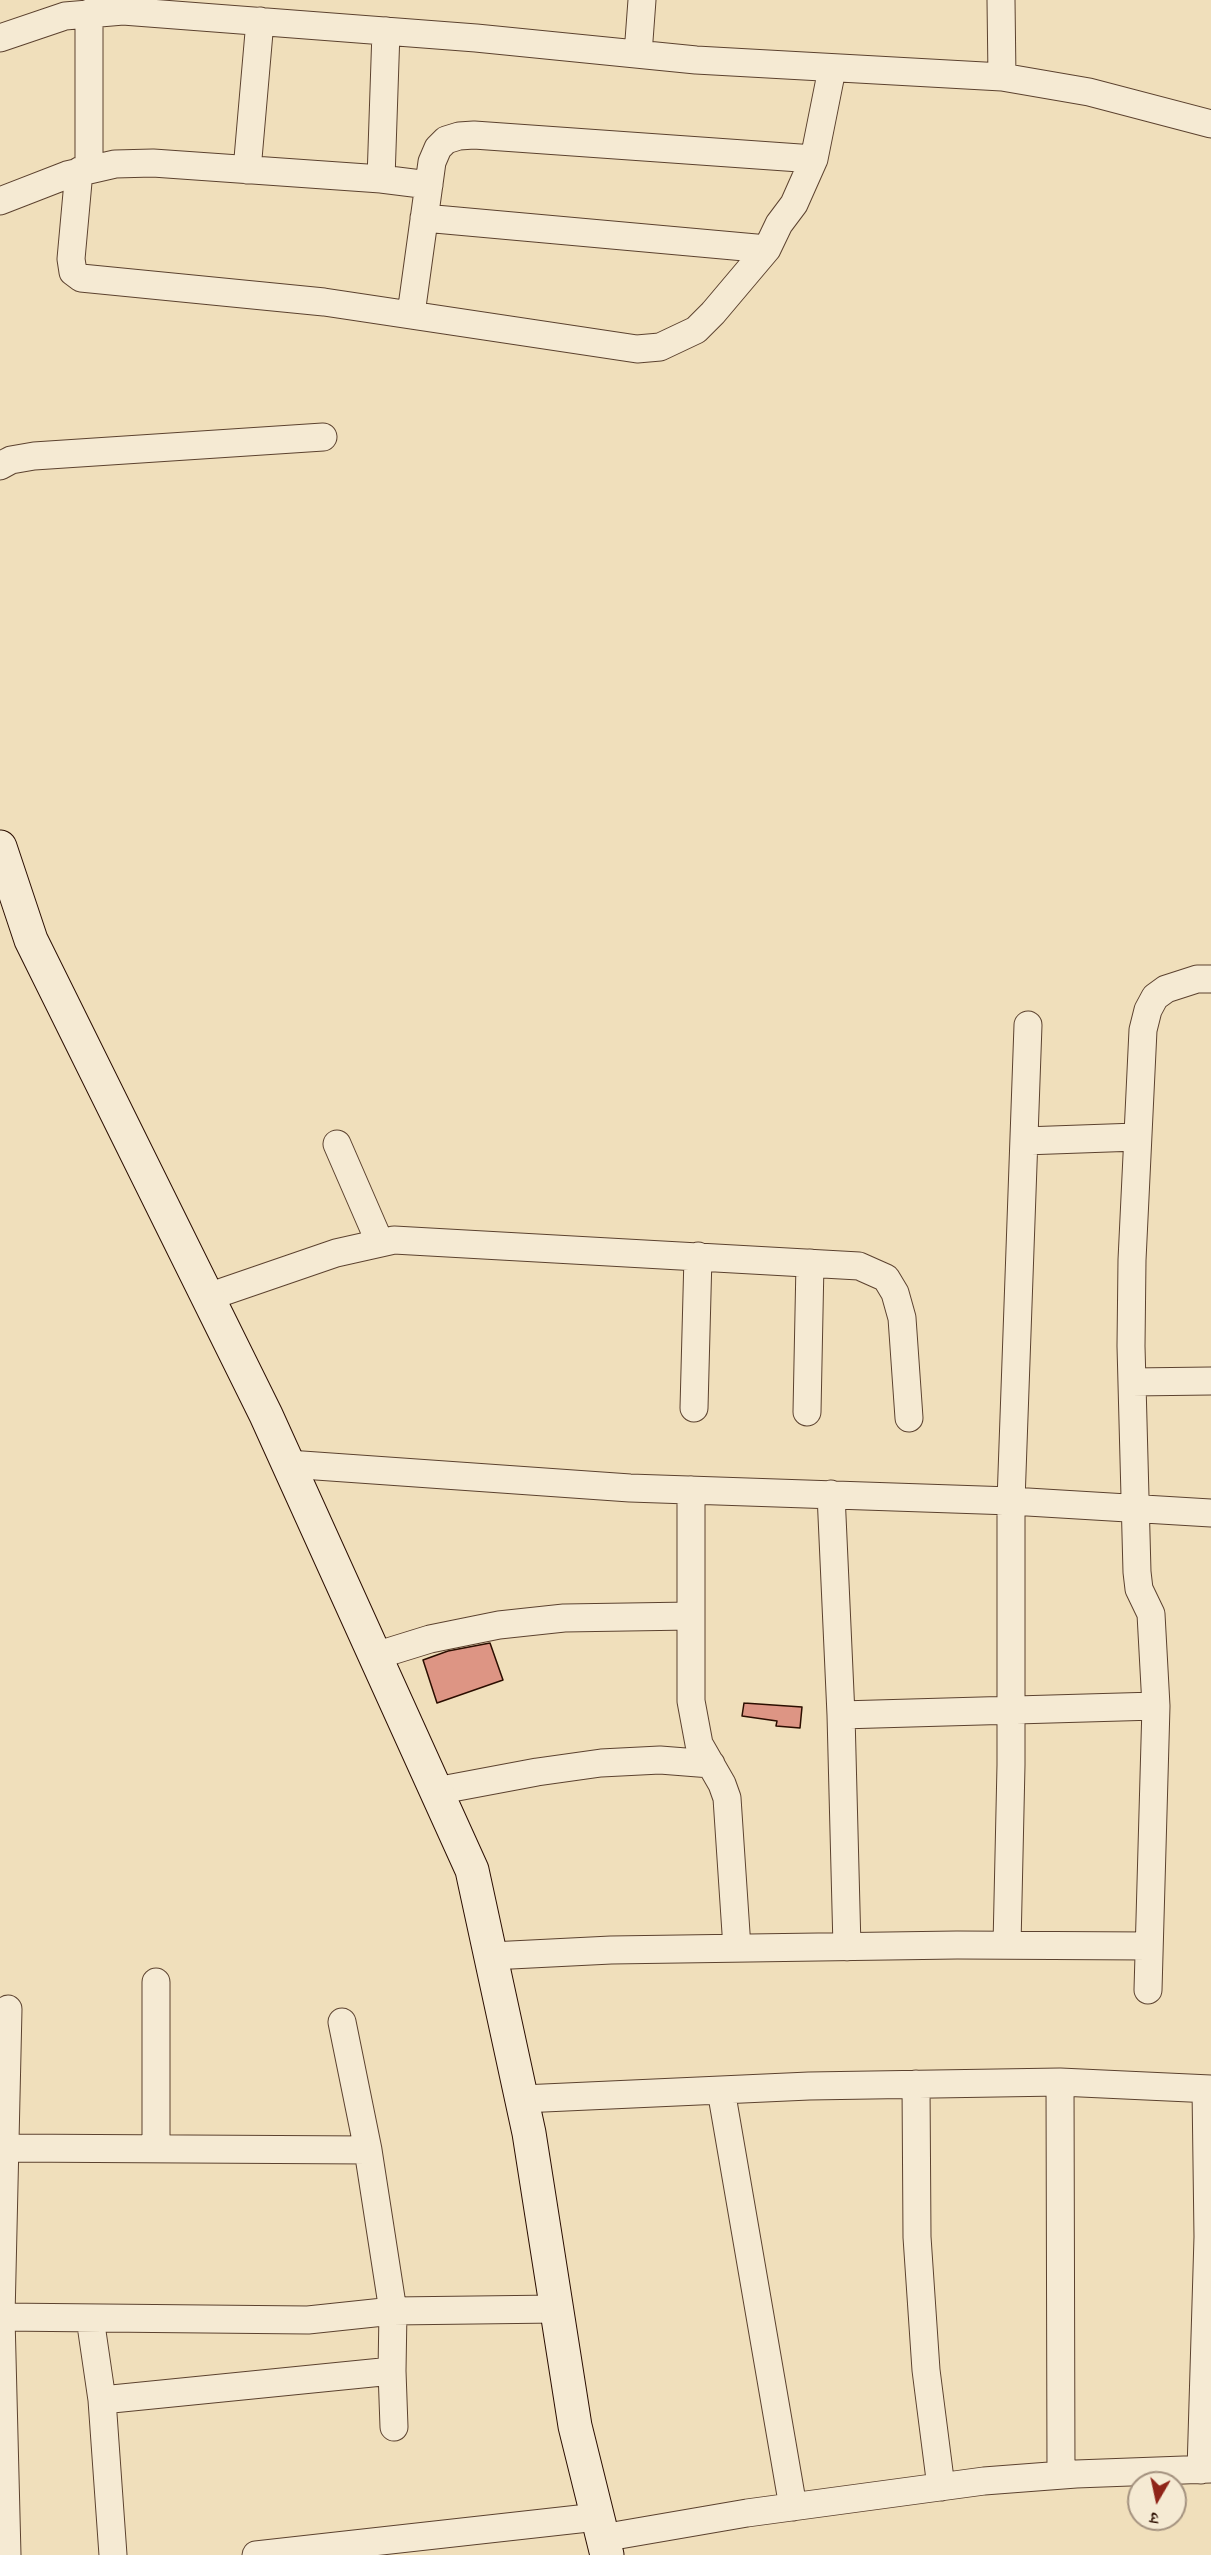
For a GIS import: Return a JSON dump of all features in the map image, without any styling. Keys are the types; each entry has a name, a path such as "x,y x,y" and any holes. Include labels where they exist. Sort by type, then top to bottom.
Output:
{"street":[{"path":"638,54 642,0"},
{"path":"1001,0 1002,77"},
{"path":"0,38 65,16 123,11 832,69 1002,77 1089,92 1211,124"},
{"path":"89,13 84,170 71,258 73,272 81,278 324,302 637,349 660,347 696,330 767,249 779,224 794,204 814,159 832,69"},
{"path":"247,170 260,21"},
{"path":"381,179 386,31"},
{"path":"411,314 432,162 438,148 446,140 459,136 814,159"},
{"path":"0,201 84,170 115,164 153,163 381,179 429,185"},
{"path":"424,218 767,249"},
{"path":"0,466 12,460 34,456 323,437"},
{"path":"0,847 31,940 288,1464 472,1870 529,2133 575,2426 602,2537"},
{"path":"1148,1990 1156,1706 1154,1633 1151,1614 1139,1589 1134,1509 1132,1382 1132,1260 1143,1029 1148,1010 1155,997 1166,989 1197,979 1211,979"},
{"path":"1007,1945 1011,1776 1011,1501 1028,1025"},
{"path":"1024,1141 1137,1137"},
{"path":"338,1144 380,1242"},
{"path":"208,1297 336,1253 394,1240 448,1241 859,1266 886,1278 895,1293 902,1318 909,1418"},
{"path":"694,1408 698,1256"},
{"path":"807,1412 810,1263"},
{"path":"1132,1382 1211,1381"},
{"path":"288,1464 691,1490 1011,1501 1211,1513"},
{"path":"691,1490 692,1710 699,1744 727,1798 737,1948"},
{"path":"831,1494 841,1715 847,1947"},
{"path":"375,1656 430,1639 499,1625 564,1618 691,1616"},
{"path":"841,1715 1156,1706"},
{"path":"436,1791 537,1772 601,1763 660,1760 711,1764"},
{"path":"490,1956 611,1950 737,1948 1149,1946"},
{"path":"156,1982 156,2149"},
{"path":"7,2555 0,2318 8,2009"},
{"path":"342,2022 368,2150 393,2311 394,2427"},
{"path":"256,2555 602,2537 940,2487 1061,2475 1206,2470 1208,2089 1060,2082 916,2084 522,2099"},
{"path":"1060,2082 1061,2475"},
{"path":"916,2084 918,2248 926,2370 940,2487"},
{"path":"721,2090 793,2507"},
{"path":"6,2148 368,2150"},
{"path":"0,2318 308,2320 393,2311 557,2309"},
{"path":"90,2318 102,2400 113,2555"},
{"path":"102,2400 392,2371"}],"building":[{"path":"490,1643 503,1680 437,1703 423,1660 448,1651"},
{"path":"744,1703 802,1707 800,1728 776,1726 777,1721 742,1716"}]}
